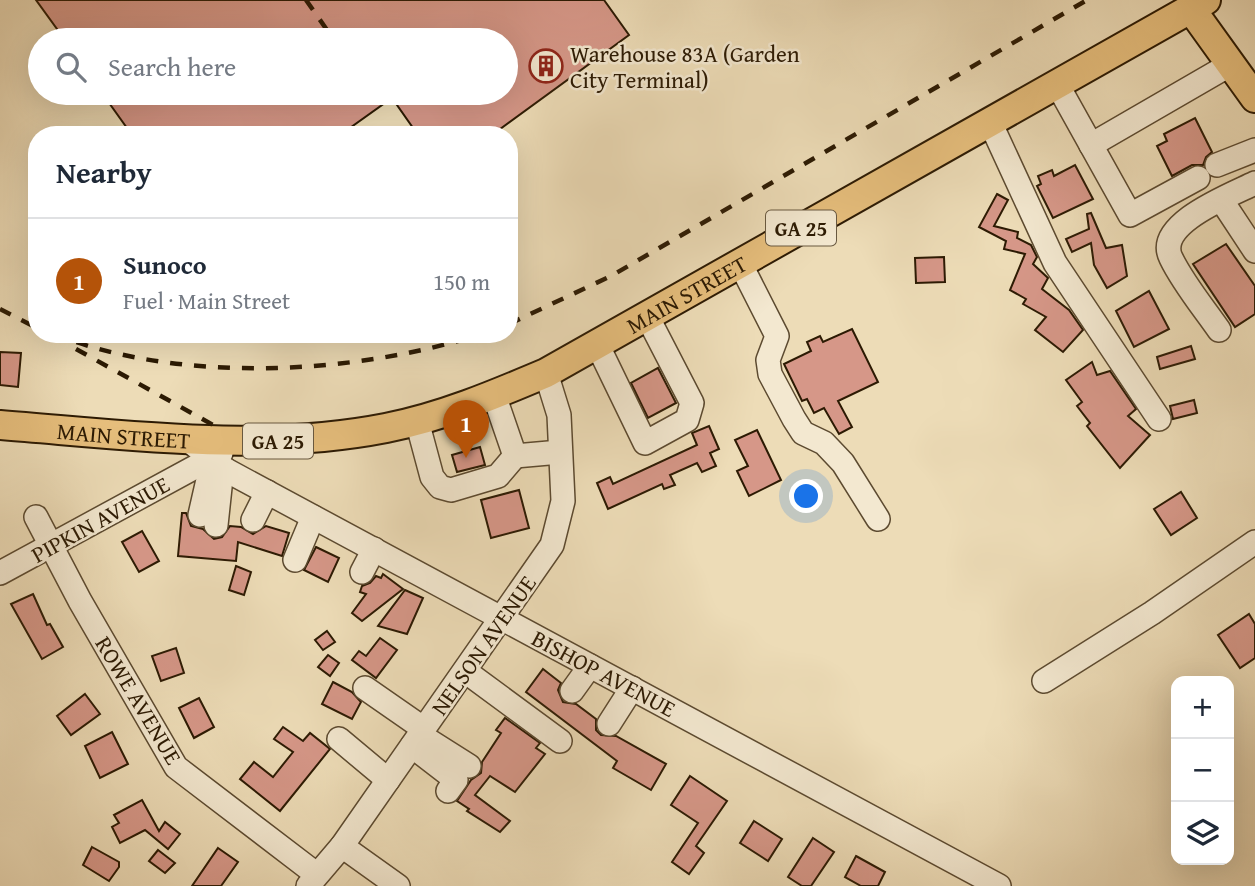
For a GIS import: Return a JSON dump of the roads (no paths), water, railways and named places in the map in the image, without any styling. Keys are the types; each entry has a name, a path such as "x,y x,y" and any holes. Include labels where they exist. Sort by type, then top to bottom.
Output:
{"main road":[{"path":"1193,3 1255,98"},
{"name":"MAIN STREET","path":"0,425 247,442 354,434 417,421 494,395 546,373 1057,84 1193,3"}],"street":[{"path":"1091,145 1231,64"},
{"path":"1057,84 1130,215 1198,178"},
{"path":"990,122 1055,263 1159,419"},
{"path":"1217,165 1255,149"},
{"path":"1219,330 1170,257 1169,238 1177,225 1255,183"},
{"path":"1222,201 1255,251"},
{"path":"740,263 777,336 768,360 770,374 803,433 824,443 843,463 878,519"},
{"path":"597,344 645,443 687,420 692,403 647,316"},
{"name":"NELSON AVENUE","path":"312,880 342,846 552,545 563,501 559,415 546,373"},
{"path":"494,395 515,456"},
{"path":"417,421 432,477 440,487 451,490 498,476 515,456 560,453"},
{"path":"188,440 218,463 207,475 208,520"},
{"name":"MAIN STREET","path":"218,463 247,442"},
{"name":"BISHOP AVENUE","path":"218,463 374,549 419,585 503,618 999,886"},
{"name":"PIPKIN AVENUE","path":"0,573 218,463"},
{"path":"253,520 267,492"},
{"name":"ROWE AVENUE","path":"36,517 50,547 176,767 312,880"},
{"path":"295,560 313,517"},
{"path":"1044,681 1152,613 1255,542"},
{"path":"362,572 374,549"},
{"path":"572,691 590,666"},
{"path":"465,671 560,741"},
{"path":"365,688 419,737 456,780 448,791"},
{"path":"609,724 632,688"},
{"path":"419,737 469,766"},
{"path":"339,739 388,780"},
{"path":"342,846 398,886"}],"railway":[{"path":"306,0 326,28"},
{"path":"518,320 611,276 1087,0"},
{"path":"0,309 28,323"},
{"path":"82,343 156,361 211,367 267,368 378,358 449,343"},
{"path":"76,349 215,426"}],"place":[{"name":"Warehouse 83A (Garden City Terminal)","path":"546,66"},
{"name":"Sunoco","path":"466,458"}]}
